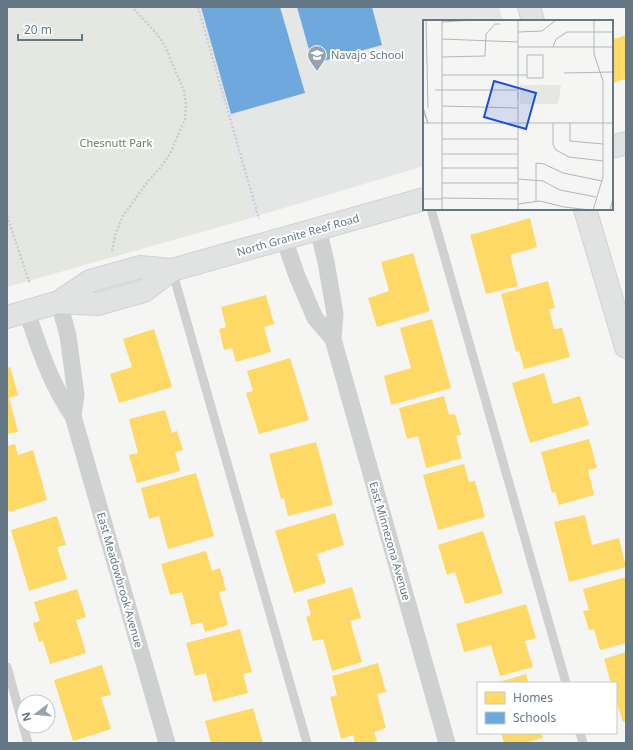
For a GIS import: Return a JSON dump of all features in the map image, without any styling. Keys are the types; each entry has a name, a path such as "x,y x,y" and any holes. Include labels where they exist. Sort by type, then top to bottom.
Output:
{"street":[{"path":"529,7 532,20"},
{"path":"613,146 626,143"},
{"name":"North Granite Reef Road","path":"13,313 59,302 98,304 106,302 144,291 172,270 423,199"},
{"path":"585,210 626,347"},
{"name":"East Minnezona Avenue","path":"318,229 326,262 335,314 333,339 446,743"},
{"name":"East Minnezona Avenue","path":"284,239 296,276 315,318 333,339"},
{"name":"East Meadowbrook Avenue","path":"59,302 68,336 76,395 73,416"},
{"name":"East Meadowbrook Avenue","path":"13,313 39,348 62,400 73,416 166,743"}],"lane":[{"path":"431,210 566,682"},
{"path":"172,270 307,743"},
{"path":"7,667 28,743"}],"path":[{"path":"112,254 116,232 123,216 148,181 170,154 185,118 186,104 184,91 165,46 150,26 132,7"},
{"path":"198,7 259,219"},
{"path":"7,216 30,284"}],"shaded area":[{"name":"Navajo School","path":"192,7 499,7 503,20 423,20 423,166 251,218"}],"green space":[{"name":"Chesnutt Park","path":"7,7 192,7 251,218 7,287"}],"building: Homes":[{"path":"613,34 615,39 626,35 626,79 613,83"},
{"path":"530,218 537,247 510,255 518,286 486,294 470,235"},
{"path":"413,253 430,311 377,327 368,298 389,291 381,262"},
{"path":"548,281 555,308 549,309 554,329 562,328 570,357 524,369 519,351 516,352 501,294"},
{"path":"266,295 274,324 264,327 271,352 236,362 232,348 224,350 219,329 226,327 221,307"},
{"path":"432,319 451,388 391,405 384,376 411,368 400,328"},
{"path":"154,329 172,387 119,403 110,374 132,367 123,339"},
{"path":"290,358 309,420 259,434 246,393 253,391 247,371"},
{"path":"10,367 18,395 9,398 18,432 7,434 7,368"},
{"path":"544,373 553,404 580,396 589,425 530,443 512,383"},
{"path":"444,396 449,415 455,414 461,435 456,436 462,458 426,468 418,436 407,439 399,408"},
{"path":"165,410 172,433 177,431 183,450 175,452 180,471 137,483 129,455 138,453 129,419"},
{"path":"589,439 597,468 588,470 594,495 559,505 555,492 552,493 541,452"},
{"path":"316,442 333,505 288,516 284,498 281,499 269,454"},
{"path":"15,444 18,455 33,450 47,500 9,512 7,506 7,446"},
{"path":"464,464 469,482 475,481 485,517 438,530 423,475"},
{"path":"196,473 214,536 168,549 159,516 149,519 141,488"},
{"path":"335,513 344,545 317,554 326,583 294,593 275,531"},
{"path":"585,515 592,545 619,538 626,567 569,582 554,522"},
{"path":"57,516 66,545 57,547 67,579 29,591 11,530"},
{"path":"483,531 503,593 465,604 455,572 447,575 438,545"},
{"path":"206,551 212,571 220,568 226,590 219,592 228,625 205,632 202,622 191,625 182,592 170,595 161,564"},
{"path":"626,577 626,643 600,650 594,629 589,630 583,611 589,610 583,589"},
{"path":"352,587 361,618 350,621 362,662 332,671 323,639 313,641 306,617 311,615 307,600"},
{"path":"77,589 86,617 76,620 86,653 50,664 43,641 39,642 33,623 40,621 34,602"},
{"path":"526,604 536,638 525,641 533,667 500,676 491,645 464,652 456,624"},
{"path":"240,629 252,672 243,674 248,693 213,702 206,673 195,676 186,643"},
{"path":"626,652 626,721 623,722 617,703 617,682 611,682 604,659"},
{"path":"378,663 386,692 377,694 386,728 374,732 377,741 370,743 355,743 353,735 341,739 330,697 337,695 332,676"},
{"path":"102,665 111,695 101,697 111,729 73,741 54,680"},
{"path":"526,674 528,682 499,682"},
{"path":"253,708 263,743 211,743 205,721"},
{"path":"501,734 541,734 543,738 523,743 504,743"}],"building: Schools":[{"path":"201,7 280,7 305,93 231,114"},
{"path":"297,7 372,7 382,45 313,64"}],"place":[{"name":"Navajo School","path":"317,72"}]}
